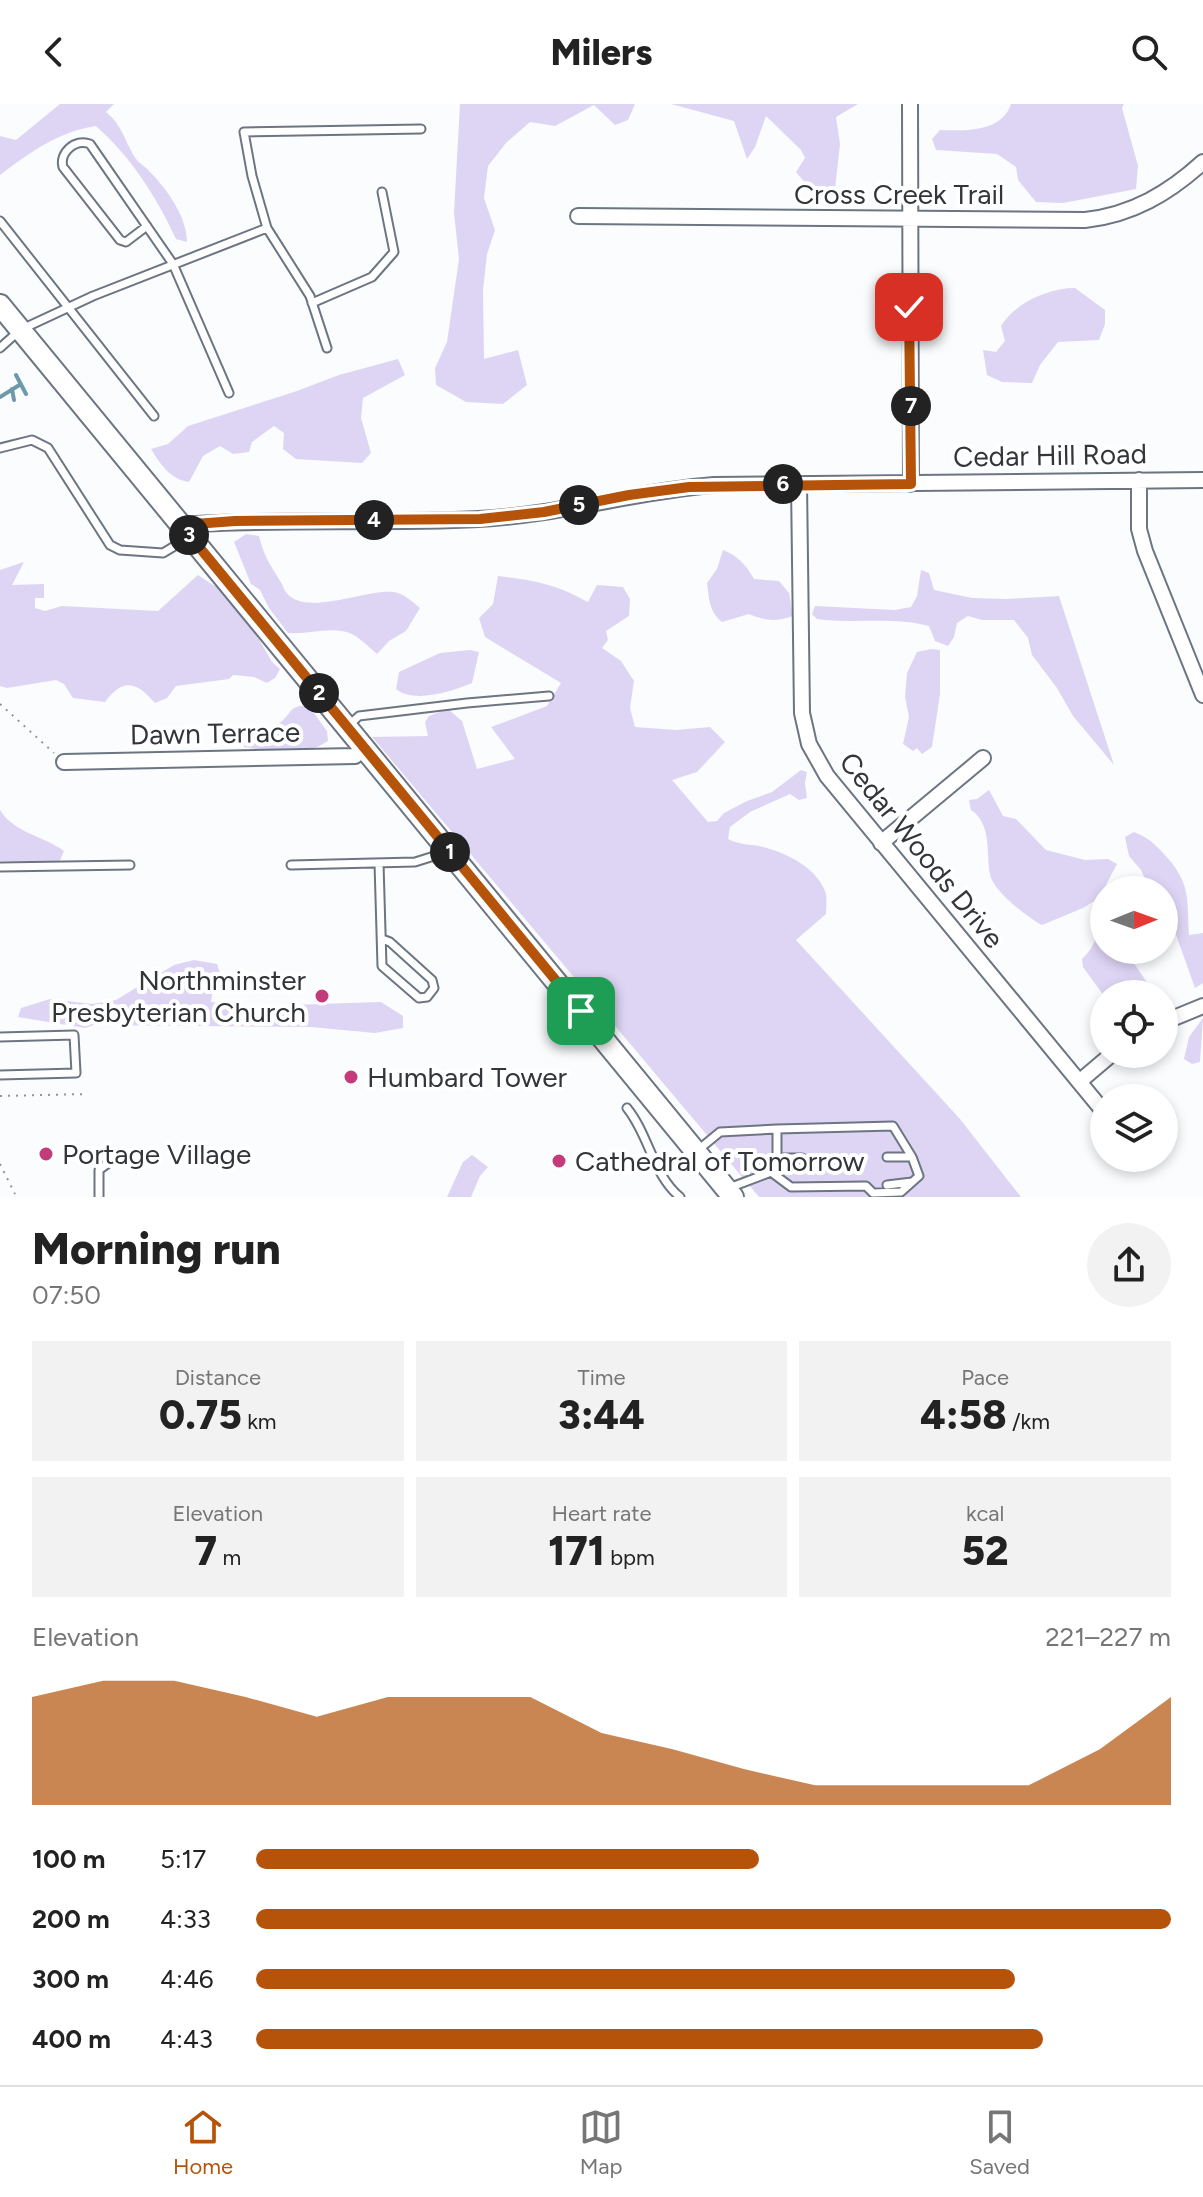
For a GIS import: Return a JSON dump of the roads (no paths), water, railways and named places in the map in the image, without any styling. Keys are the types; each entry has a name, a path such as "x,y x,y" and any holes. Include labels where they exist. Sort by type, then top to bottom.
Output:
{"main road":[{"path":"0,305 730,1193"}],"street":[{"path":"910,104 911,484"},
{"name":"Cross Creek Trail","path":"578,216 1096,219 1160,196 1203,162"},
{"path":"1139,480 1139,529 1145,551 1203,695"},
{"name":"Cedar Hill Road","path":"186,531 235,521 480,519 544,512 682,487 1203,480"},
{"name":"Cedar Woods Drive","path":"799,484 802,693 806,734 814,755 881,843 1090,1095"},
{"name":"Dawn Terrace","path":"64,762 355,756 364,748"},
{"path":"881,843 983,758"},
{"path":"1178,1016 1203,1006"},
{"path":"1079,1082 1096,1068"}],"lane":[{"path":"327,348 312,303 267,228 252,176 244,132 421,129"},
{"path":"147,226 126,242 120,240 63,167 62,155 77,143 84,141 90,144 147,226 173,264 229,393"},
{"path":"312,303 372,277 394,252 382,192"},
{"path":"0,221 154,416"},
{"path":"0,348 20,330 70,307 267,228"},
{"path":"0,448 32,440 48,448 110,545 120,550 163,553 186,531"},
{"path":"347,727 359,716 549,696"},
{"path":"291,865 415,862 449,851"},
{"path":"379,863 382,966 419,998 427,997 434,988 432,980 390,942 382,939"},
{"path":"0,867 130,865"},
{"path":"562,1031 581,1011"},
{"path":"0,1037 74,1035 76,1073 0,1075"},
{"path":"627,1108 643,1132 663,1177 680,1197"},
{"path":"696,1152 720,1132 893,1126 912,1157 919,1176 901,1192 873,1193 866,1186"},
{"path":"730,1193 771,1172 777,1158 777,1129"},
{"path":"887,1157 912,1157"},
{"path":"777,1158 802,1158"},
{"path":"99,1197 99,1170 107,1164"},
{"path":"771,1172 791,1187 866,1186 874,1182"},
{"path":"888,1182 912,1182"}],"waterway":[{"path":"16,375 26,394"},
{"path":"0,397 21,384"},
{"path":"12,389 14,400"}],"place":[{"name":"Northminster Presbyterian Church","path":"322,996"},
{"name":"Humbard Tower","path":"351,1077"},
{"name":"Portage Village","path":"46,1154"},
{"name":"Cathedral of Tomorrow","path":"559,1161"}]}
